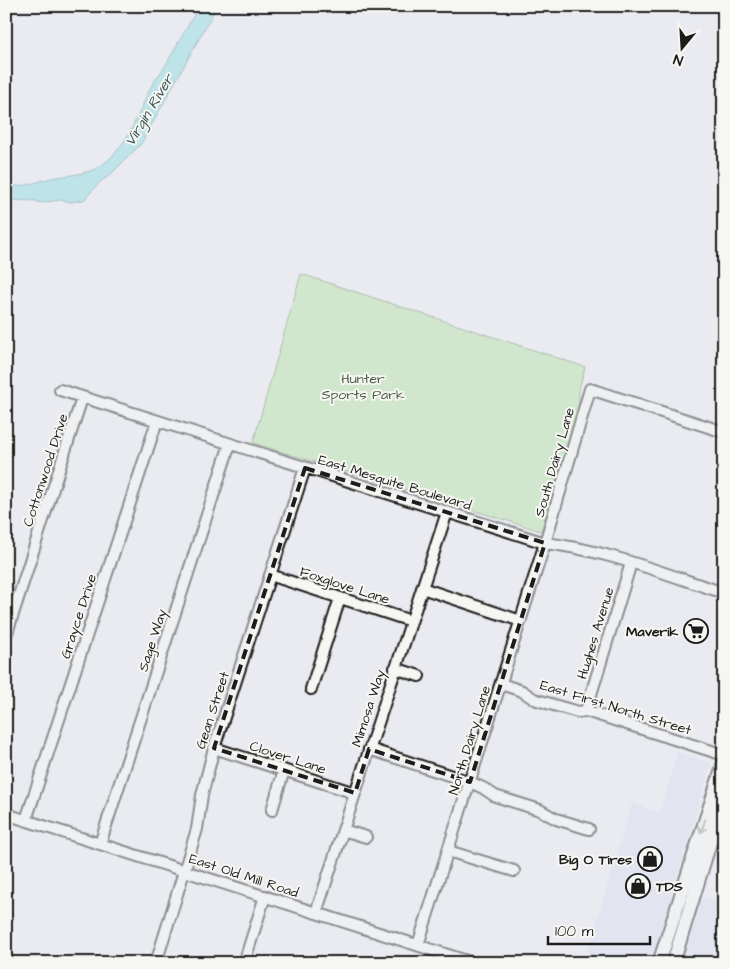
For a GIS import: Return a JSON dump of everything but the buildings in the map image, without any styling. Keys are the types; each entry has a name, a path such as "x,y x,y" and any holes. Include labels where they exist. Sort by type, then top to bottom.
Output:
{"main road":[{"path":"659,963 724,763"},
{"path":"673,963 724,797"},
{"path":"689,910 688,900 700,862 694,854"}],"street":[{"name":"South Dairy Lane","path":"545,543 590,389 724,432"},
{"name":"East Mesquite Boulevard","path":"60,390 545,543 580,548 724,592"},
{"name":"Cottonwood Drive","path":"6,636 82,398"},
{"name":"Grayce Drive","path":"26,820 157,421"},
{"name":"Sage Way","path":"100,844 230,444"},
{"name":"Gean Street","path":"156,963 197,829 202,795 214,748 305,468"},
{"name":"Mimosa Way","path":"316,913 446,512"},
{"name":"North Dairy Lane","path":"418,945 545,543"},
{"name":"Hughes Avenue","path":"586,711 631,563"},
{"name":"Foxglove Lane","path":"270,575 411,621"},
{"path":"422,588 520,621"},
{"path":"311,689 340,598"},
{"path":"396,668 419,676"},
{"name":"East First North Street","path":"501,684 522,691 534,699 578,712 586,711 724,755"},
{"name":"Clover Lane","path":"214,748 355,793"},
{"path":"369,750 470,782 495,796 540,810 556,819 589,828"},
{"path":"272,810 284,770"},
{"name":"East Old Mill Road","path":"6,814 473,963"},
{"path":"343,830 366,838"},
{"path":"448,851 514,871"},
{"path":"244,963 265,896"}],"highlighted area":[{"path":"305,468 545,543 470,782 369,749 355,793 214,748"}],"shaded area":[{"path":"678,752 711,763 651,963 584,963 632,803 659,812"},
{"path":"701,896 724,904 724,963 679,963"},
{"path":"394,954 422,963 391,963"}],"green space":[{"name":"Hunter Sports Park","path":"301,274 585,367 579,389 579,414 541,531 253,443"}],"water":[{"name":"Virgin River","path":"199,6 217,6 141,144 109,176 101,181 84,200 71,202 60,200 40,203 36,201 6,200 6,186 24,185 51,178 84,173 102,165 112,157 132,128 155,79 165,66"}],"place":[{"name":"Maverik","path":"696,631"},
{"name":"Big O Tires","path":"650,859"},
{"name":"TDS","path":"638,886"}]}
